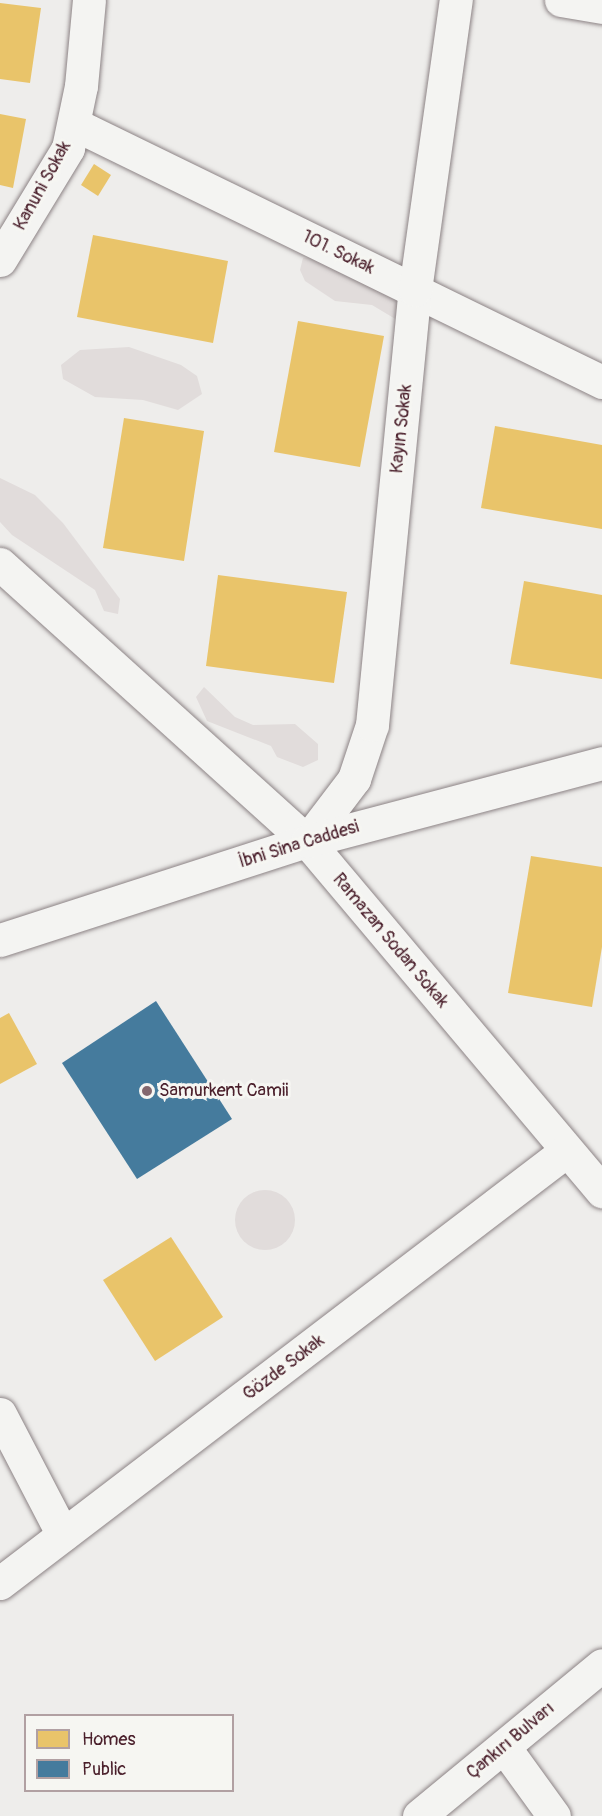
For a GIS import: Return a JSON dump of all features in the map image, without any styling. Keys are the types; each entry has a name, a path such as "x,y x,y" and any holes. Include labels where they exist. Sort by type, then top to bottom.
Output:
{"street":[{"name":"Kanuni Sokak","path":"0,260 68,148 74,124 89,0"},
{"name":"Kayın Sokak","path":"307,841 354,779 372,725 416,290 456,0"},
{"path":"561,0 602,7"},
{"name":"101. Sokak","path":"74,124 602,382"},
{"name":"Ramazan Sodan Sokak","path":"0,564 307,841 588,1169"},
{"name":"İbni Sina Caddesi","path":"0,940 307,841 602,763"},
{"name":"Gözde Sokak","path":"0,1583 63,1535 588,1169"},
{"path":"0,1414 63,1535"},
{"name":"Çankırı Bulvarı","path":"419,1816 602,1665"},
{"path":"504,1747 554,1816"}],"shaded area":[{"path":"318,257 390,293 403,307 397,320 372,305 335,301 305,281 300,270 303,258"},
{"path":"129,347 181,365 197,376 202,394 178,410 143,400 95,397 63,379 61,365 80,350"},
{"path":"0,478 35,495 63,523 120,599 118,614 104,611 95,590 12,535 0,522"},
{"path":"204,687 235,717 253,725 295,724 318,744 318,760 303,767 277,757 271,746 207,721 196,697"},
{"path":"259,1190 271,1190 282,1195 290,1203 295,1220 293,1232 282,1245 271,1250 259,1250 248,1245 240,1237 235,1226 235,1214 240,1203 248,1195"}],"building: Homes":[{"path":"0,3 41,8 30,83 0,79"},
{"path":"0,114 26,119 13,188 0,185"},
{"path":"94,164 111,175 98,196 81,185"},
{"path":"93,235 228,261 213,343 77,317"},
{"path":"298,321 384,336 360,467 274,452"},
{"path":"124,418 204,431 184,561 103,548"},
{"path":"495,426 602,445 602,529 481,508"},
{"path":"218,575 347,592 334,683 206,666"},
{"path":"524,581 602,595 602,679 510,664"},
{"path":"531,856 602,867 602,947 592,1007 508,993"},
{"path":"9,1013 37,1064 0,1084 0,1018"},
{"path":"171,1237 223,1317 155,1361 103,1280"}],"building: Public":[{"name":"Samurkent Camii","path":"156,1001 232,1119 137,1179 62,1063"}],"place":[{"name":"Samurkent Camii","path":"147,1091"}]}
